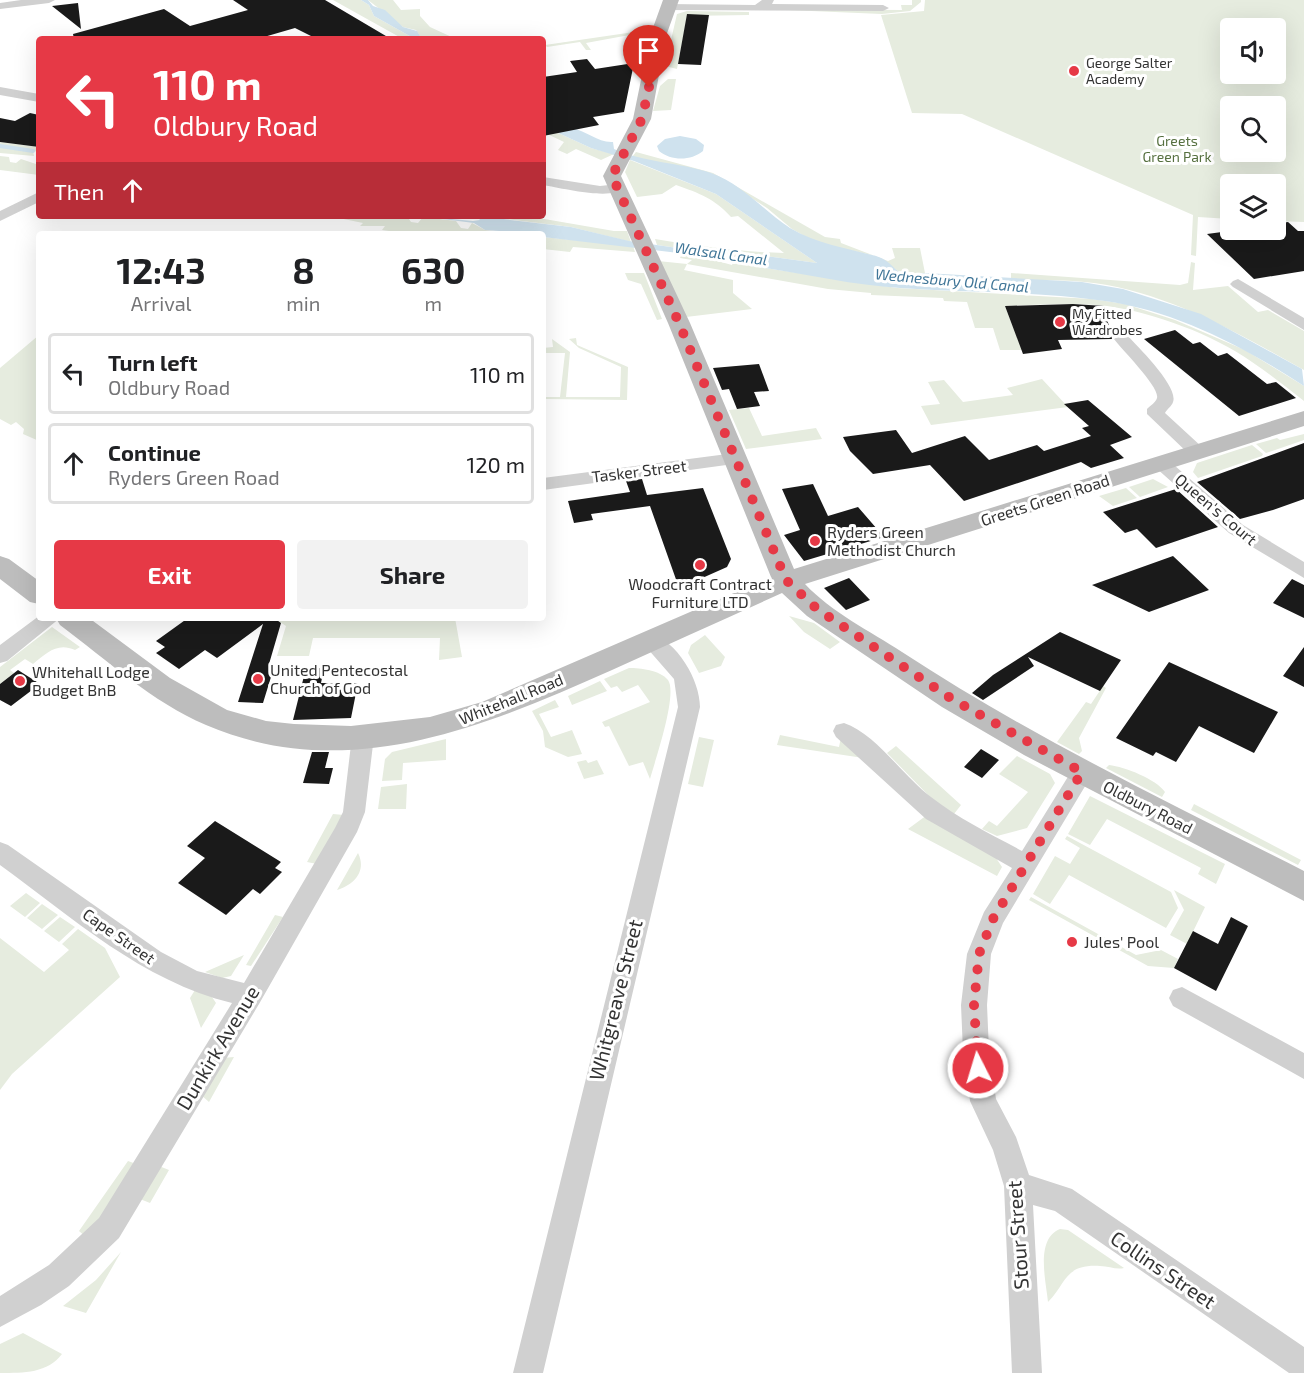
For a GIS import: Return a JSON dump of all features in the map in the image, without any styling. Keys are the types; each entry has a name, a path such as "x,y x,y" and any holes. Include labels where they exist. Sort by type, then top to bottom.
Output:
{"main road":[{"path":"669,3 658,36 642,119 631,145 612,176 646,248 786,580"},
{"name":"Greets Green Road","path":"786,580 1304,418"},
{"path":"0,565 36,593"},
{"name":"Whitehall Road","path":"74,621 162,685 217,718 270,732 363,736 426,729 474,717 786,580"},
{"name":"Oldbury Road","path":"786,580 817,609 952,699 1082,772 1304,887"}],"street":[{"path":"0,6 49,0"},
{"path":"669,3 743,9 766,3 883,8"},
{"path":"0,91 36,97"},
{"path":"546,181 600,190 618,188"},
{"path":"0,217 36,198"},
{"path":"1238,284 1304,325"},
{"path":"1122,339 1141,359 1166,395 1165,402 1156,409 1156,414 1196,452"},
{"name":"Tasker Street","path":"546,484 735,459"},
{"name":"Queen's Court","path":"1161,463 1236,529 1304,572"},
{"path":"0,656 46,621"},
{"name":"Whitgreave Street","path":"528,1373 689,707 690,691 687,682 650,640"},
{"path":"844,731 864,745 921,802 958,827 1026,864"},
{"name":"Dunkirk Avenue","path":"0,1312 48,1284 74,1264 109,1228 250,996 354,812 363,736"},
{"name":"Stour Street","path":"1028,1373 1018,1186 1006,1147 982,1101 974,1005 979,954 993,919 1082,772"},
{"name":"Cape Street","path":"0,852 146,955 177,974 210,986 250,996"},
{"path":"1182,998 1304,1067"},
{"name":"Collins Street","path":"1018,1186 1062,1200 1304,1365"}],"green space":[{"path":"333,0 361,0 369,5 374,16 410,36 398,36"},
{"path":"368,0 393,0 401,10 420,9 420,16 430,27 450,36 420,36 416,30 403,27"},
{"path":"912,0 921,0 921,2 910,11 882,14 764,9 902,10 901,5 912,5"},
{"name":"Greets Green Park","path":"925,0 1304,0 1304,222 1286,221 1286,174 1220,174 1220,218 1198,217 1196,256 1191,255 1193,215 962,114 912,113 881,15 924,11"},
{"path":"687,11 749,12 749,15 687,16 677,69 665,66 677,14"},
{"path":"634,32 635,34 586,43 591,50 586,50 580,42 547,47 546,45"},
{"path":"668,79 676,79 671,110 653,111 660,86"},
{"path":"546,127 591,148 614,154 601,160 576,149 567,154 558,150 564,142 546,133"},
{"path":"0,142 36,147 36,152 33,151 34,156 0,153"},
{"path":"636,152 713,173 825,237 840,239 841,243 874,255 817,243 792,229 767,208 713,174 632,157"},
{"path":"0,156 9,157 10,162 16,163 21,159 36,164 36,175 0,170"},
{"path":"630,160 716,194 817,263 759,255 740,257 657,245 655,239 720,248 784,253 738,216 731,217 713,201 692,191 676,185 662,194 637,197 625,172"},
{"path":"344,219 409,219 411,222 418,223 421,219 440,219 456,221 461,228 468,229 472,223 485,230 494,231 389,231 382,230 385,226 360,226 363,223"},
{"path":"506,219 544,219 614,231 627,231 631,242 571,227"},
{"path":"546,237 633,246 635,252 573,247 570,252 546,249"},
{"path":"892,248 920,248 925,273 901,273 877,257 888,261 895,258"},
{"path":"683,252 719,257 721,262 732,265 734,259 752,266 897,288 1092,299 1125,304 1175,320 1245,350 1304,386 1304,401 1259,367 1219,342 1163,319 1125,309 1056,304 1005,306 1022,350 1000,350 993,328 975,328 967,302 944,301 943,298 871,295 871,293 828,289 687,264 692,260 680,258"},
{"path":"658,261 687,264 684,270 733,280 733,293 752,309 686,317"},
{"path":"1191,262 1195,263 1193,290 1228,286 1258,312 1268,310 1304,331 1304,370 1209,320 1160,299 1095,283 1011,279 1011,273 1180,285 1188,283"},
{"path":"625,273 644,273 662,319 657,320 641,284 628,280"},
{"path":"36,338 36,440 23,434 24,429 16,422 11,425 0,419 0,368"},
{"path":"576,338 577,345 628,367 627,400 546,399 546,397 560,397 565,353 546,353 546,348 553,347 552,339 570,352 566,397 620,397 621,367 579,348 569,339"},
{"path":"1042,379 1068,407 931,425 921,406 940,404 928,382 944,380 963,402 1013,395 1007,388"},
{"path":"749,408 762,436 816,428 822,439 746,449 729,410"},
{"path":"1304,434 1304,440 1266,453 1256,444 1277,438 1280,440"},
{"path":"1252,445 1263,454 1262,456 1198,478 1193,472 1197,463"},
{"path":"1153,479 1168,487 1140,497 1129,487"},
{"path":"1126,488 1137,498 1113,506 1099,496"},
{"path":"789,616 814,623 840,642 830,649 804,632"},
{"path":"278,621 456,621 462,657 439,660 440,638 313,638 309,656 277,656 286,626"},
{"path":"52,627 80,647 75,650 57,648 33,664 25,659 10,670 14,673 0,684 0,667"},
{"path":"705,635 725,657 721,666 699,673 688,653 691,645"},
{"path":"629,668 644,669 660,674 668,680 670,688 668,713 650,779 643,762 629,766 609,726 605,727 602,722 650,702 638,685 622,692 617,686 611,688 604,679"},
{"path":"600,681 607,691 572,705 568,696"},
{"path":"1103,686 1106,688 1079,738 1082,751 1079,754 1057,742 1086,702 1091,704"},
{"path":"555,700 559,707 539,714 551,737 572,730 582,754 568,757 545,747 543,731 532,711"},
{"path":"780,735 839,747 841,737 870,759 777,745"},
{"path":"699,737 714,740 703,787 688,784"},
{"path":"446,739 446,760 403,763 402,780 382,781 385,759 392,752"},
{"path":"896,746 961,805 954,814 932,799 887,753"},
{"path":"1017,756 1050,774 1055,783 1027,828 997,836 982,829 989,821 997,826 1028,792 999,774"},
{"path":"586,760 588,763 597,760 604,774 584,779 577,762"},
{"path":"1109,765 1140,774 1165,792 1162,797 1106,768"},
{"path":"407,784 406,809 378,809 381,787"},
{"path":"1090,796 1225,864 1216,884 1198,874 1201,868 1107,819 1090,845 1068,834"},
{"path":"1194,804 1301,860 1298,865 1191,810"},
{"path":"333,814 344,815 317,864 307,862"},
{"path":"927,815 996,858 1002,867 997,876 908,829"},
{"path":"1067,836 1171,892 1178,908 1166,928 1069,875 1050,904 1033,894 1055,856 1070,864 1080,848 1065,839"},
{"path":"358,853 360,871 349,885 337,890"},
{"path":"1174,890 1205,907 1187,944 1170,935 1184,910"},
{"path":"26,893 40,903 25,917 10,906"},
{"path":"1031,897 1136,955 1161,950 1178,959 1174,968 1148,966 1029,900"},
{"path":"42,904 58,915 42,929 27,918"},
{"path":"275,915 283,917 251,966 246,965"},
{"path":"60,917 75,927 59,942 44,931"},
{"path":"78,929 105,948 120,977 12,1074 0,1090 0,938 44,972 69,950 62,944"},
{"path":"244,955 231,976 222,978 205,972"},
{"path":"195,990 212,997 216,1003 201,1028 190,998"},
{"path":"234,1057 209,1102 201,1095 222,1058"},
{"path":"128,1161 139,1165 87,1238 79,1231"},
{"path":"159,1166 169,1170 150,1203 140,1199"},
{"path":"1060,1229 1068,1230 1124,1268 1088,1266 1079,1268 1068,1276 1048,1302 1044,1272 1045,1251 1052,1234"},
{"path":"121,1252 86,1313 63,1306 96,1280"},
{"path":"23,1333 62,1354 50,1365 35,1371 0,1373 0,1344"}],"water":[{"path":"361,0 368,0 373,6 385,10 403,27 417,31 420,36 410,36 374,16 369,5"},
{"name":"Wednesbury Old Canal","path":"546,126 565,127 602,141 613,142 614,149 626,154 711,173 733,184 790,228 832,245 876,256 901,273 1082,282 1123,289 1201,314 1302,369 1304,386 1258,358 1209,333 1158,313 1131,306 1054,295 926,290 863,284 752,266 738,260 546,237 546,231 485,230 474,223 443,219 473,221 503,219 571,227 629,241 740,257 759,255 817,263 716,194 634,161 591,148"},
{"path":"680,136 696,139 704,145 703,151 693,157 675,158 659,151 657,146 665,139"}],"building":[{"path":"233,0 325,0 386,36 311,36 295,28 267,36 73,36 73,34 164,9 190,26 248,10"},
{"path":"78,3 81,29 52,6"},
{"path":"687,14 709,15 701,65 678,64"},
{"path":"587,59 595,69 634,63 624,112 593,117 599,125 546,135 546,77 577,72 570,61"},
{"path":"30,113 36,114 36,147 0,142 0,118 15,121"},
{"path":"1286,222 1298,231 1304,231 1304,271 1254,279 1207,234 1220,232 1220,240 1286,240"},
{"name":"My Fitted Wardrobes","path":"1073,304 1104,306 1112,339 1058,340 1062,349 1023,354 1005,306"},
{"path":"1175,330 1193,344 1200,342 1218,356 1227,353 1267,384 1276,382 1296,398 1239,416 1144,339"},
{"path":"759,364 769,391 754,392 760,406 737,409 729,389 722,390 713,368"},
{"path":"1088,400 1132,437 1110,445 1124,458 1091,468 1081,462 964,501 930,465 873,474 850,451 843,437 896,430 912,453 965,436 989,460 1037,445 1044,451 1091,436 1082,428 1089,426 1064,404"},
{"path":"1304,443 1304,499 1240,519 1197,482"},
{"path":"642,479 647,495 703,488 731,559 727,567 691,583 678,585 650,506 591,514 593,520 574,523 568,501 630,492 626,481"},
{"path":"813,484 828,516 858,507 884,537 804,561 784,535 800,530 782,489"},
{"path":"1176,489 1218,527 1156,548 1137,529 1125,533 1103,512"},
{"path":"1173,556 1209,590 1149,612 1092,585"},
{"path":"849,578 870,600 846,610 824,588"},
{"path":"1292,579 1304,585 1304,618 1273,603"},
{"path":"184,621 278,621 281,623 269,664 275,664 263,703 238,702 263,624 217,658 205,650 179,669 156,653 165,647 156,641"},
{"path":"1060,632 1121,660 1100,691 1028,657 1034,666 983,700 972,693 993,675"},
{"path":"1304,647 1304,687 1283,676"},
{"path":"1169,662 1278,712 1254,753 1199,726 1176,762 1156,752 1153,756 1116,738"},
{"path":"306,668 324,668 321,683 358,683 351,718 293,720"},
{"name":"Whitehall Lodge Budget BnB","path":"18,670 40,684 11,706 0,700 0,684"},
{"path":"981,749 999,760 982,778 964,767"},
{"path":"312,752 329,752 325,768 333,768 329,784 303,783"},
{"path":"215,821 281,862 275,868 282,872 260,894 253,889 226,915 178,883 205,858 187,846"},
{"path":"1231,917 1248,926 1216,991 1174,968 1193,931 1218,944"}],"waterway":[{"path":"0,146 33,151"}],"place":[{"name":"George Salter Academy","path":"1074,71"},
{"name":"My Fitted Wardrobes","path":"1060,322"},
{"name":"Ryders Green Methodist Church","path":"815,541"},
{"name":"Woodcraft Contract Furniture LTD","path":"700,565"},
{"name":"United Pentecostal Church of God","path":"258,679"},
{"name":"Whitehall Lodge Budget BnB","path":"20,681"},
{"name":"Jules' Pool","path":"1072,942"}],"route":[{"path":"649,87 642,119 631,145 612,176 634,218 786,580 799,595 817,609 952,699 1082,772 993,919 979,954 974,1005 978,1068"}],"water label":[{"name":"Walsall Canal","path":"721,254"}]}
